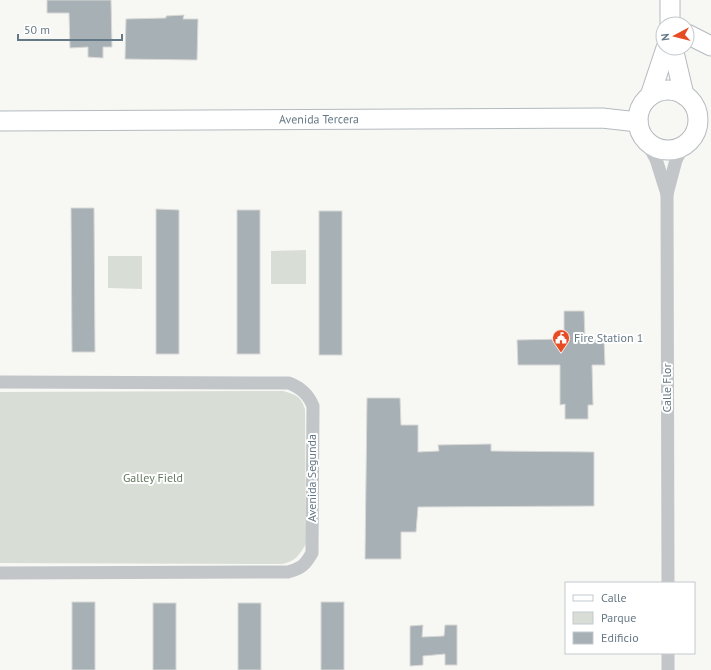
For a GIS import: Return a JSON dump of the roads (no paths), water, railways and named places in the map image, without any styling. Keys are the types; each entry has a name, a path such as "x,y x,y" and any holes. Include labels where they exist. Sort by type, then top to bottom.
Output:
{"street":[{"path":"695,39 711,46"},
{"path":"650,96 663,56"},
{"path":"675,56 688,98 695,108 698,116 695,133 687,143"},
{"path":"711,106 688,98 677,92 668,90 658,92 650,96 643,103 639,112 638,122 646,141 654,147 664,150 674,150 711,131"},
{"name":"Avenida Tercera","path":"0,121 602,118 638,122"},
{"name":"Calle Flor","path":"646,141 656,159 667,194"},
{"name":"Calle Flor","path":"668,582 667,194 676,160 687,143"},
{"name":"Avenida Segunda","path":"0,382 288,382 297,386 304,392 310,399 313,406 312,553 302,567 288,572 0,573"},
{"path":"668,654 668,670"}],"place":[{"name":"Fire Station 1","path":"561,353"}],"park label":[{"name":"Galley Field","path":"153,478"}]}
